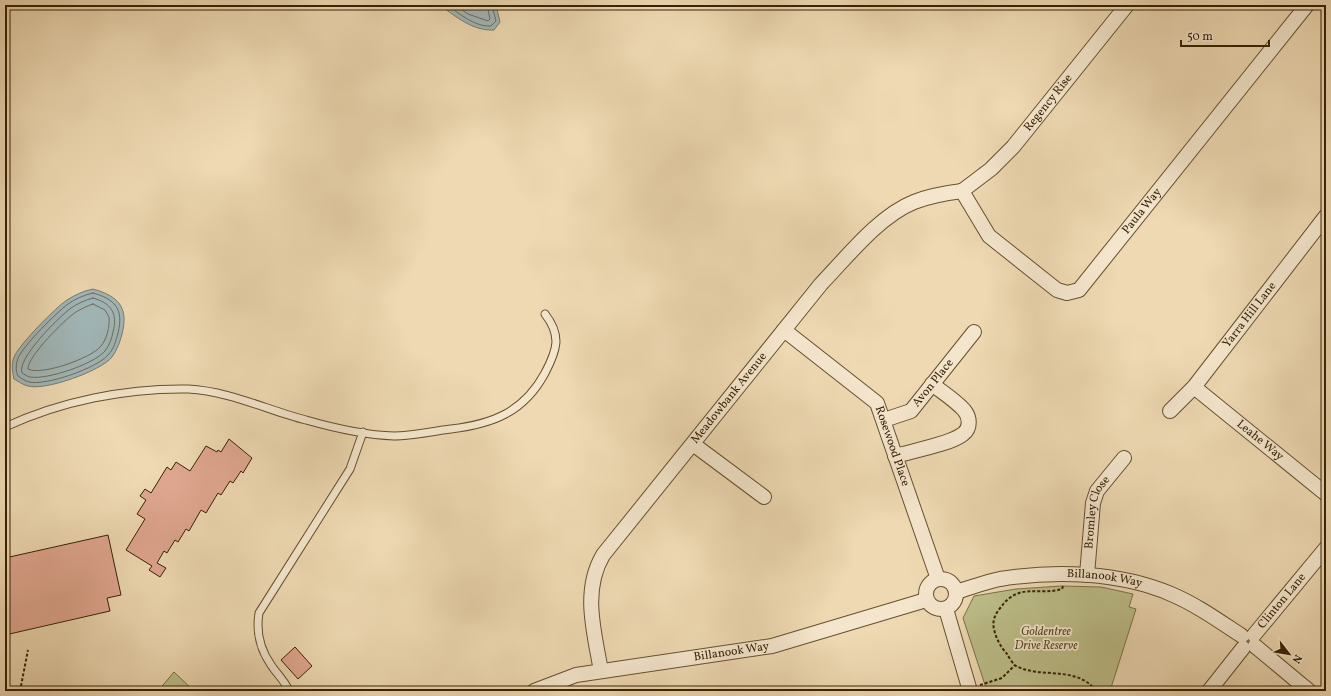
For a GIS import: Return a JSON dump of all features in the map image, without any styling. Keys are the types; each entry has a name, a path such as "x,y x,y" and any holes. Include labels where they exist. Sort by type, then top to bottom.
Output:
{"street":[{"name":"Regency Rise","path":"962,191 991,170 1013,147 1127,5"},
{"name":"Paula Way","path":"962,191 989,236 1056,290 1067,293 1079,290 1307,5"},
{"name":"Meadowbank Avenue","path":"601,671 591,604 596,568 603,555 821,284 889,216 914,202 942,194 962,191"},
{"name":"Yarra Hill Lane","path":"1170,411 1194,387 1326,216"},
{"name":"Rosewood Place","path":"784,330 865,392 877,403 938,579"},
{"name":"Avon Place","path":"884,420 911,411 974,332"},
{"path":"895,456 953,439 964,434 969,426 968,418 964,410 932,384"},
{"name":"Leahe Way","path":"1194,387 1326,494"},
{"path":"693,444 764,497"},
{"name":"Bromley Close","path":"1087,575 1093,502 1097,490 1124,458"},
{"name":"Clinton Lane","path":"1209,691 1326,548"},
{"name":"Billanook Way","path":"956,592 999,580 1028,576 1087,575 1145,585 1194,605 1249,642 1309,691"},
{"path":"938,579 947,580 951,583 956,592 953,604 946,609 941,610 932,607 926,600 927,587 938,579"},
{"name":"Billanook Way","path":"534,691 576,675 772,646 926,600"},
{"path":"946,609 970,689"}],"lane":[{"path":"5,427 56,407 118,394 161,389 191,389 218,394 305,420 363,432 395,436 473,426 512,412 542,379 552,360 557,341 554,326 545,314"},
{"path":"289,691 286,684 270,664 262,648 257,633 258,613 350,469 363,432"}],"path":[{"path":"1064,575 1062,589 1055,591 1030,590 1015,594 1004,603 997,612 993,623 995,634 1001,647 1015,665 1035,672 1069,674 1086,682 1096,691"},
{"path":"20,691 28,650"},
{"path":"970,689 1002,678 1015,665"}],"green space":[{"name":"Goldentree Drive Reserve","path":"1061,586 1101,587 1133,594 1129,607 1136,609 1110,691 987,691 963,618 974,596 1016,589"},
{"path":"174,672 194,691 158,691"}],"water":[{"path":"440,5 496,5 500,22 494,30 486,30 472,26"},
{"path":"93,289 115,299 120,304 124,317 122,334 112,357 97,368 85,374 47,386 28,386 14,379 12,367 15,355 31,334 67,300 79,293"}],"building":[{"path":"229,439 252,458 243,473 241,471 233,483 230,481 221,495 218,493 206,513 201,510 189,531 186,529 178,542 175,540 167,553 164,551 157,563 166,568 160,577 149,570 152,566 126,550 145,519 137,514 146,500 140,496 145,489 151,493 167,467 171,470 176,462 190,471 206,446 217,452 218,450 221,452"},
{"path":"108,535 121,595 107,598 110,611 5,635 5,558"},
{"path":"295,647 312,666 298,679 281,660"}]}
